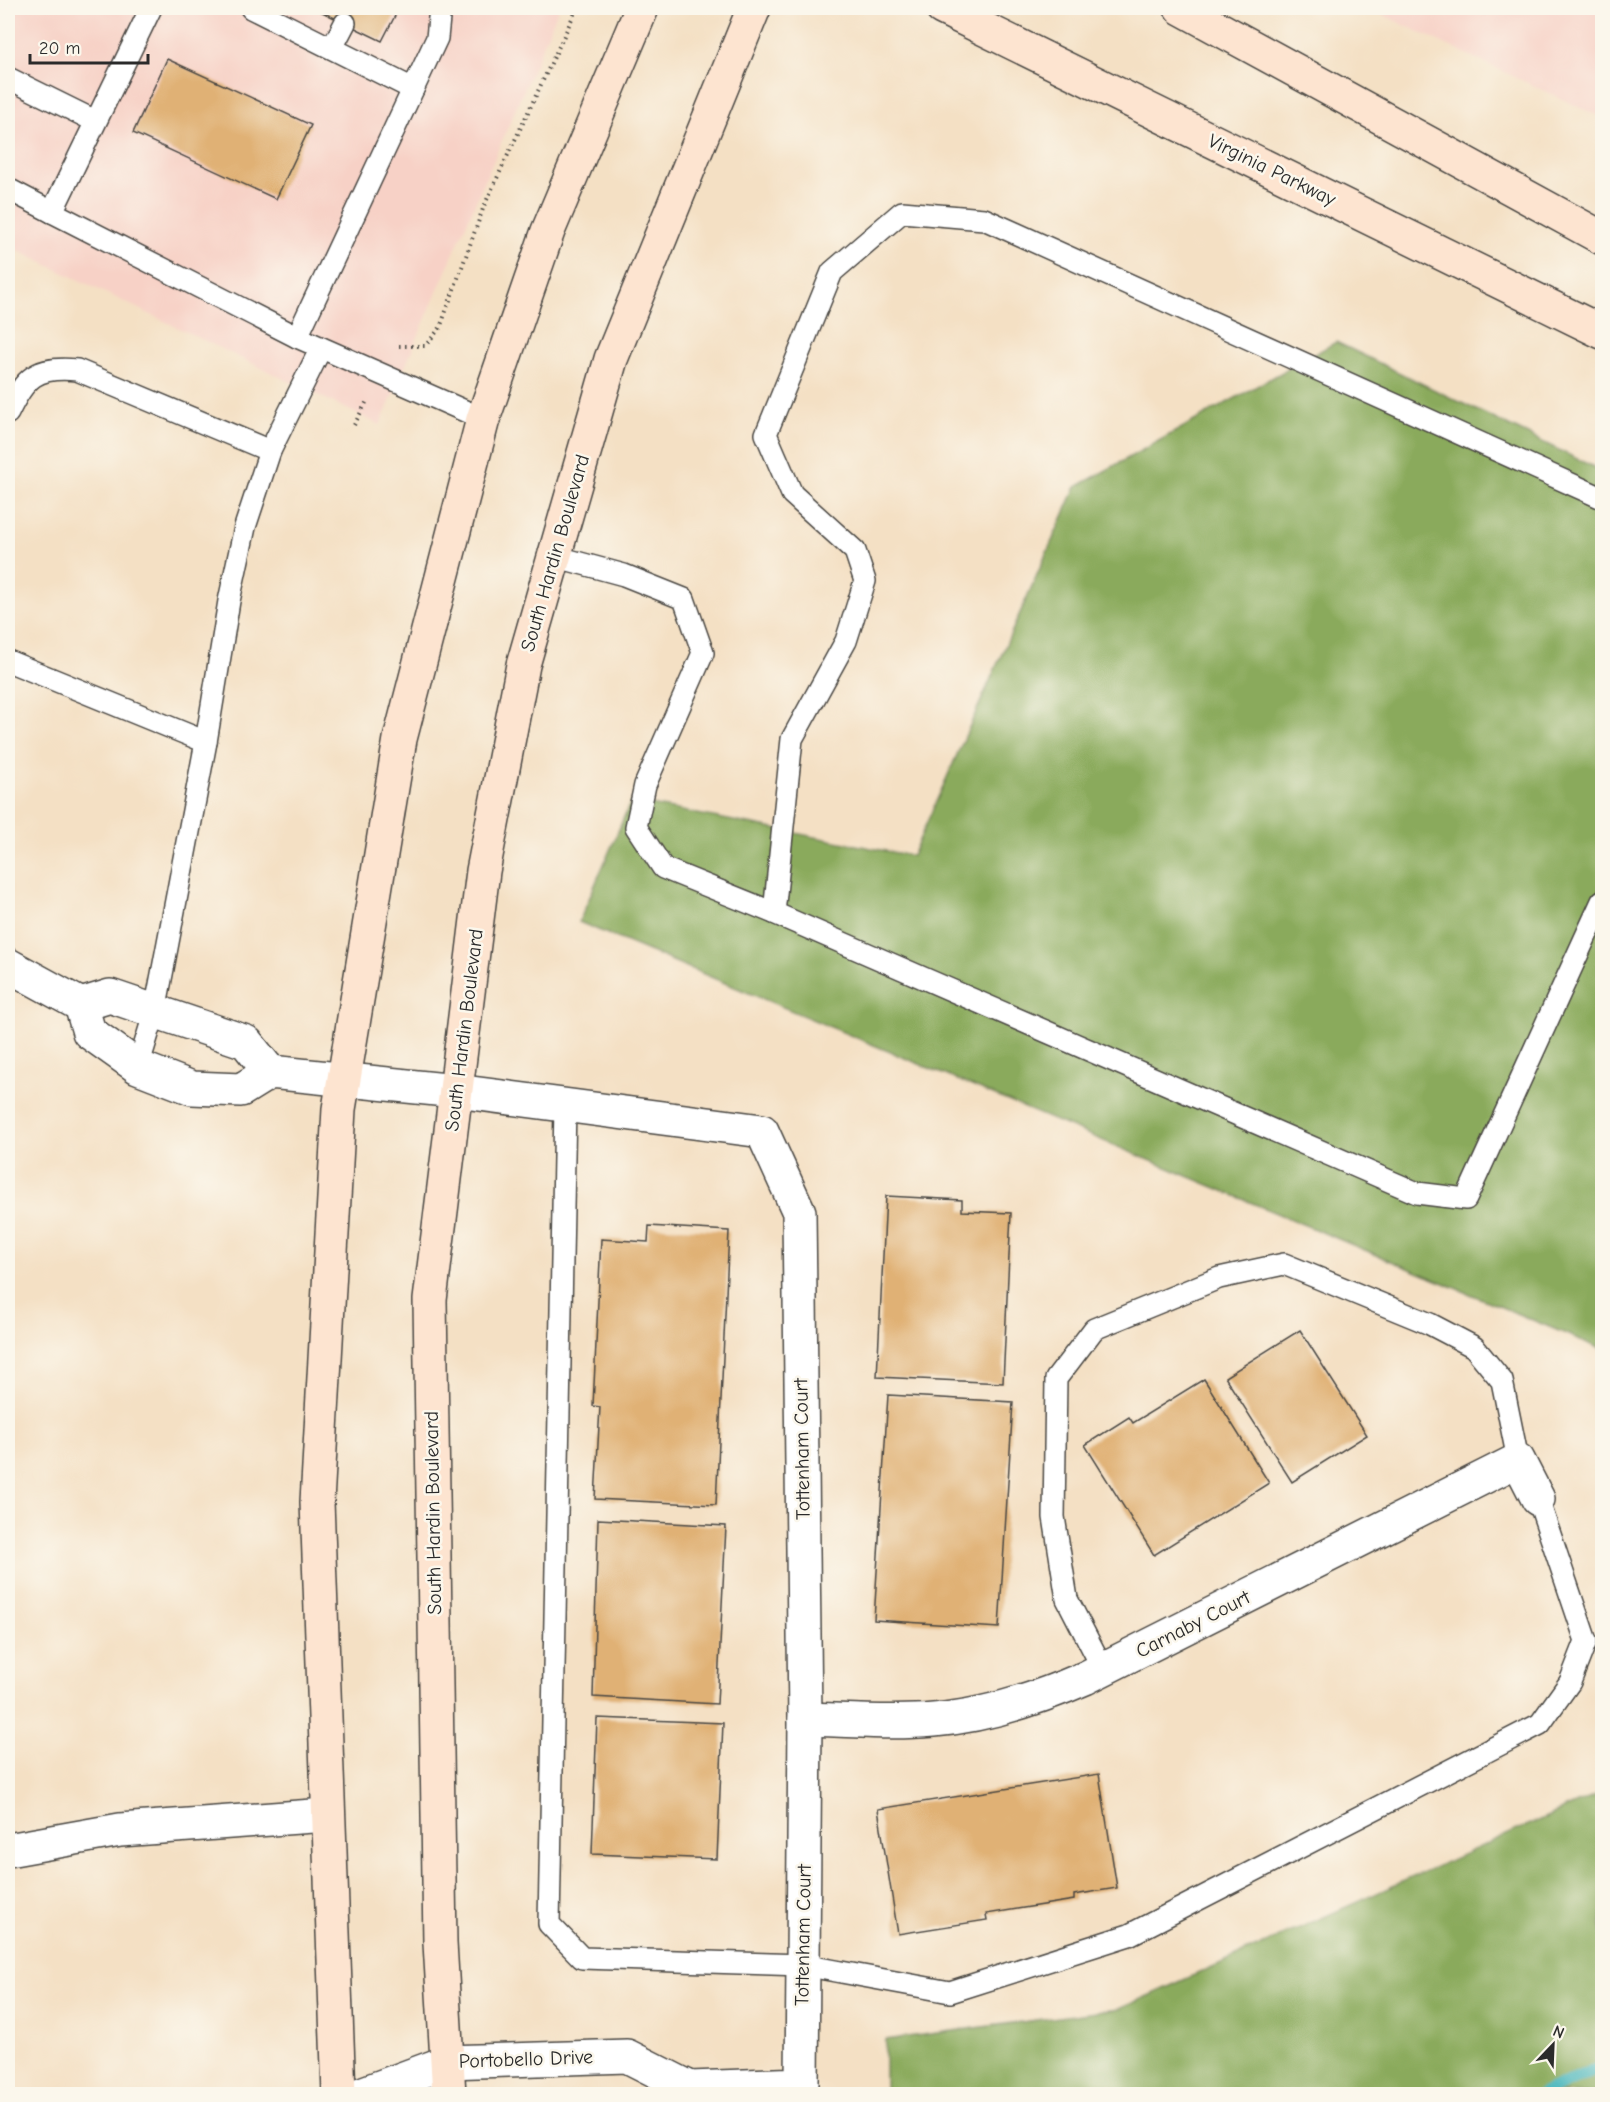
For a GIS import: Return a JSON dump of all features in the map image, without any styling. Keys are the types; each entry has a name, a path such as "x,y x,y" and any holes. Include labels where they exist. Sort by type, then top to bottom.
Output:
{"main road":[{"path":"339,2094 317,1502 339,1109 399,739 483,419 548,231 642,8"},
{"name":"South Hardin Boulevard","path":"448,2094 440,1931 430,1300 483,871 523,665 611,359 754,8"},
{"name":"Virginia Parkway","path":"942,8 1602,332"},
{"path":"1181,8 1602,238"}],"street":[{"path":"8,965 81,1005 89,1032 138,1067 192,1088 241,1090 270,1072 246,1042 110,996 81,1005"},
{"name":"Tottenham Court","path":"270,1072 456,1091 762,1131 798,1212 805,1719 802,2084"},
{"path":"1518,1460 1538,1499"},
{"name":"Carnaby Court","path":"805,1719 896,1722 974,1715 1049,1694 1518,1460"},
{"path":"8,1850 120,1830 327,1815"},
{"name":"Portobello Drive","path":"361,2094 447,2062 627,2056 686,2091 802,2084"}],"lane":[{"path":"52,212 151,8"},
{"path":"251,8 274,13 332,48 413,89"},
{"path":"297,337 437,38 440,8"},
{"path":"332,48 345,23"},
{"path":"8,78 95,121"},
{"path":"8,189 297,337 483,419"},
{"path":"774,914 792,739 846,641 865,581 855,551 792,494 766,434 832,272 902,212 984,219 1602,498"},
{"path":"138,1067 155,1011 206,742 229,602 245,526 270,451 321,348"},
{"path":"8,413 18,391 35,373 56,368 77,370 270,451"},
{"path":"554,556 624,575 684,599 702,653 645,785 636,827 663,868 1417,1193 1466,1199 1602,901"},
{"path":"8,661 206,742"},
{"path":"566,1106 549,1924 582,1958 803,1965 950,1992 1129,1935 1540,1724 1570,1682 1586,1641 1538,1499"},
{"path":"1103,1669 1067,1599 1054,1517 1056,1379 1095,1329 1219,1278 1284,1264 1430,1323 1474,1347 1502,1382 1518,1460"}],"path":[{"path":"354,425 396,346 425,346 440,328 484,206 577,8"}],"shaded area":[{"path":"8,8 559,8 380,425 8,246"},
{"path":"1368,8 1602,8 1602,118"}],"green space":[{"path":"1336,342 1602,471 1602,1349 579,922 631,801 912,856 1076,487"},
{"path":"1602,1792 1602,2094 885,2094 885,2040 1119,2009"}],"building":[{"path":"314,8 399,8 382,41"},
{"path":"167,59 311,125 276,199 133,133"},
{"path":"886,1196 962,1200 962,1211 1011,1213 1003,1383 877,1377"},
{"path":"649,1226 729,1231 716,1505 595,1499 600,1407 593,1406 601,1239 648,1242"},
{"path":"1300,1330 1367,1435 1292,1482 1225,1377"},
{"path":"1204,1379 1269,1483 1154,1555 1085,1445 1129,1417 1133,1423"},
{"path":"888,1395 1013,1402 999,1628 874,1620"},
{"path":"598,1519 726,1526 717,1704 593,1697"},
{"path":"597,1718 723,1723 717,1859 592,1854"},
{"path":"1099,1774 1117,1888 1074,1895 1074,1900 986,1914 987,1920 898,1934 878,1809"}],"waterway":[{"path":"1542,2094 1602,2066"}]}
